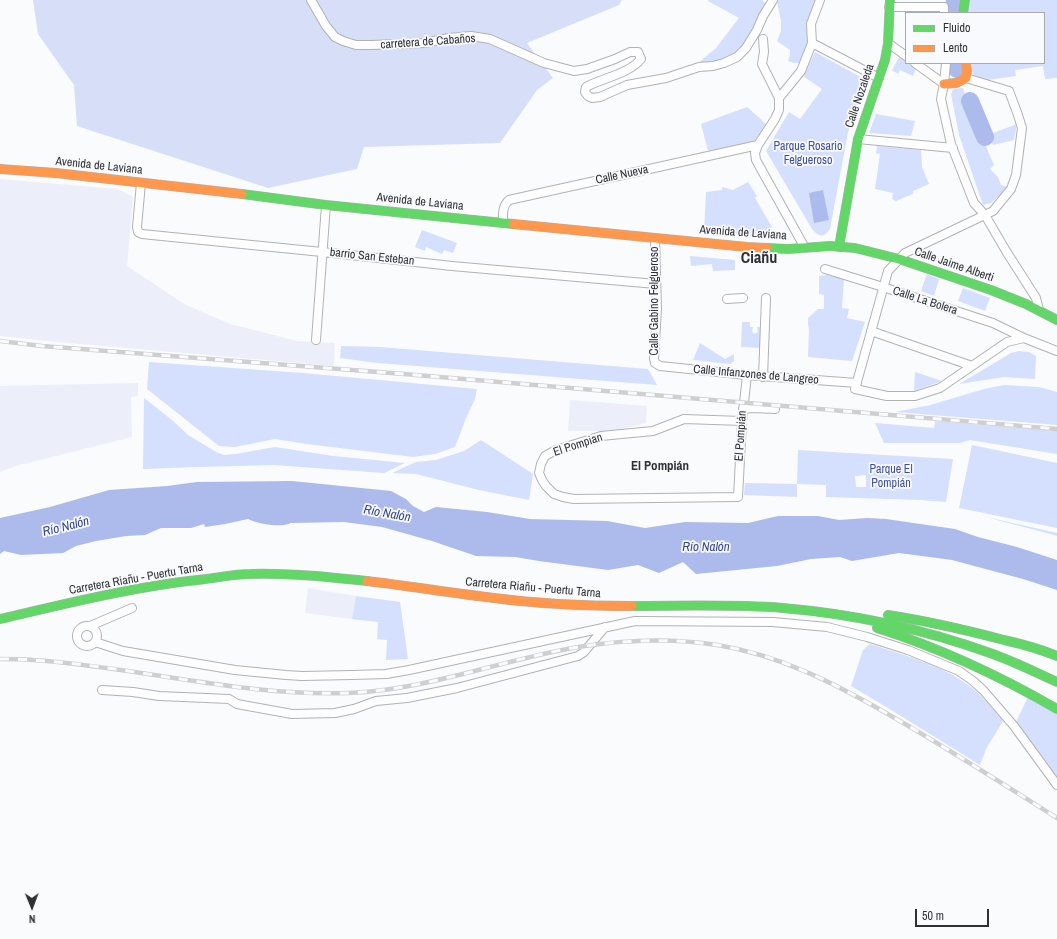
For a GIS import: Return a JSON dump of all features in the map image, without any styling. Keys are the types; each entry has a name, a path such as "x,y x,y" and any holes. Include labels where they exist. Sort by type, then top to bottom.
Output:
{"main road":[{"path":"963,12 965,0"},
{"name":"Calle Nozaleda","path":"839,247 858,139 886,60 890,4"},
{"path":"944,84 956,83 966,78 966,64"},
{"name":"Avenida de Laviana","path":"0,169 56,173 264,196 326,205 767,249 839,247"},
{"name":"Calle Jaime Alberti","path":"839,247 855,248 898,259 991,290 1039,310 1057,320"},
{"name":"Carretera Riañu - Puertu Tarna","path":"0,619 182,580 247,574 296,575 360,580 514,601 576,605 772,608 826,612 890,623 931,633 980,649 1036,671 1057,682"},
{"path":"826,612 843,609 923,620 986,634 1042,650 1057,656"},
{"path":"860,618 876,628 926,644 974,665 1030,693 1057,709"}],"street":[{"name":"carretera de Cabaños","path":"311,0 326,26 335,36 343,42 356,45 424,43 449,38 471,36 490,39 544,62 574,71 587,69 630,52 638,52 640,59 638,62 615,75 586,86 585,92 592,98 600,97 627,85 666,78 699,67 724,63 737,57 746,48 773,0"},
{"path":"779,98 801,71 812,43 811,24 820,0"},
{"path":"890,4 944,10"},
{"path":"763,39 764,52 762,64 779,98 779,110 775,119 758,145 755,153 756,160 805,248"},
{"path":"812,43 880,78"},
{"path":"888,43 905,55"},
{"path":"916,64 944,84"},
{"path":"946,64 941,99 953,148 974,203 986,214 1006,251 1036,298 1039,310"},
{"path":"856,386 888,271 904,253 993,211 1011,188 1016,176 1022,128 1009,91 966,78"},
{"path":"858,139 953,148"},
{"name":"Calle Nueva","path":"503,223 504,207 509,200 758,145"},
{"name":"barrio San Esteban","path":"141,183 137,227 138,232 142,234 452,266 656,284"},
{"path":"316,340 326,205"},
{"name":"Calle Gabino Felgueroso","path":"655,238 657,308 655,363"},
{"name":"Calle La Bolera","path":"824,269 993,323 1024,338 1057,351"},
{"path":"727,299 743,298"},
{"path":"762,377 766,298"},
{"path":"871,332 972,366"},
{"name":"Calle Infanzones de Langreo","path":"655,363 660,366 856,386 887,396 915,396 940,388 1007,342 1024,338"},
{"name":"El Pompián","path":"738,497 742,421 747,375"},
{"path":"743,409 775,409"},
{"name":"El Pompian","path":"738,497 574,499 554,494 542,480 539,473 545,456 556,450 601,436 653,431 684,419 742,421"},
{"path":"103,620 96,638 88,646 81,644 77,637 79,629 86,625 90,626 103,620 132,608"},
{"path":"96,638 123,651 235,670 302,676 386,674 635,621 773,622 827,627 867,637 908,650 959,672 973,681 983,690 1014,726 1057,785"},
{"path":"90,626 94,628 96,638"},
{"path":"102,690 133,692 159,696 228,699 238,704 292,714 335,713 354,709 376,701 407,698 457,688 578,656 584,652 605,627"}],"shaded area":[{"path":"33,0 622,0 619,5 527,43 553,78 537,90 500,143 364,147 357,169 268,188 77,126 74,85 38,34"},
{"path":"0,179 118,189 133,197 127,266 186,305 230,324 297,341 335,343 334,366 0,336"},
{"path":"138,383 138,396 131,397 132,437 16,466 0,472 0,386"},
{"path":"570,400 647,406 646,423 614,431 568,431"},
{"path":"308,588 356,596 352,619 305,613"}],"green space":[{"path":"762,0 767,5 744,46 739,51 726,59 698,63 716,48 739,18 708,1"},
{"path":"778,0 817,0 809,43 800,63 788,61 790,50 777,41 781,31"},
{"path":"970,0 1057,0 1057,78 1045,79 1043,66 1015,70 1016,76 988,80 973,75 971,64 1045,64 1045,12 967,12"},
{"name":"Parque Rosario Felgueroso","path":"815,52 868,81 848,132 830,229 824,235 817,234 812,229 766,151 789,112 800,119 822,89 803,76"},
{"path":"899,57 905,60 905,64 913,64 917,66 913,76 900,70 898,74 892,70"},
{"path":"963,88 970,109 994,165 990,169 998,177 1001,185 1009,187 991,203 983,205 959,135 951,94 953,89"},
{"path":"747,107 766,124 757,138 753,142 708,151 701,124"},
{"path":"876,114 915,121 911,136 869,133"},
{"path":"1017,124 1014,140 993,145 988,135"},
{"path":"877,146 921,150 922,167 929,184 913,191 913,194 896,201 892,199 893,193 875,189 880,154 876,153"},
{"path":"748,182 757,196 755,198 772,227 766,230 766,237 704,232 706,192 722,190 722,187 733,190"},
{"path":"422,230 457,243 453,253 444,250 442,254 426,247 425,251 415,247"},
{"path":"690,256 735,260 735,270 713,271 712,264 691,266"},
{"path":"927,274 939,279 934,296 921,291"},
{"path":"827,275 844,279 842,308 849,309 847,318 865,322 852,361 808,357 808,318 818,309 824,309 824,295 819,294 819,276"},
{"path":"963,288 990,298 985,311 958,301"},
{"path":"742,322 750,322 750,327 753,327 752,331 754,334 758,332 757,327 761,327 760,348 741,347"},
{"path":"700,343 725,359 734,354 734,361 730,364 693,360"},
{"path":"341,346 380,347 648,369 657,385 378,363 340,358"},
{"path":"1019,351 1029,352 1036,356 1035,379 1004,377 959,384 1011,353"},
{"path":"149,362 303,373 477,389 475,399 455,447 435,454 413,457 275,439 235,447 219,446 147,389"},
{"path":"915,372 942,381 914,391"},
{"path":"1004,385 1039,387 1057,392 1057,425 895,412 930,405 984,389"},
{"path":"144,398 188,435 216,452 224,455 275,447 333,456 405,463 384,473 274,465 143,469"},
{"path":"935,421 1057,431 1057,454 970,440 960,443 884,443 875,423 934,428"},
{"path":"481,440 533,474 529,500 479,490 416,474 392,473 416,462 436,460 464,451"},
{"path":"972,445 1057,463 1057,528 959,508"},
{"name":"Parque El Pompián","path":"798,450 953,459 946,502 826,497 826,485 797,484","holes":["866,475 866,487 856,487 855,476"]},
{"path":"745,483 797,484 797,497 744,495"},
{"path":"982,516 1057,533 1057,536 1054,535"},
{"path":"356,596 400,602 408,659 386,660 387,640 377,639 378,622 352,619"},
{"path":"870,644 942,669 964,682 980,695 1003,721 986,749 980,765 851,686 863,650"},
{"path":"1030,693 1057,709 1057,785 1014,726"}],"water":[{"path":"823,190 829,220 814,223 809,193"},
{"name":"Río Nalón","path":"292,481 391,491 406,499 413,506 424,512 436,507 487,512 530,519 607,521 645,528 685,522 748,523 778,516 818,516 839,520 867,518 886,519 955,529 1057,560 1057,590 1023,579 952,560 899,553 852,561 840,557 811,559 777,566 696,574 683,562 659,573 638,565 608,570 515,557 476,556 432,541 382,527 344,522 291,523 276,525 263,524 248,519 205,527 204,524 191,528 161,528 145,535 126,536 76,546 63,553 21,555 4,551 0,554 0,518 50,507 109,490 167,486 197,482"}],"waterway":[{"path":"954,12 955,0"},
{"path":"956,64 957,69"},
{"path":"970,101 985,137"}],"railway":[{"path":"0,341 42,346 404,374 1057,429"},
{"path":"0,659 73,664 270,691 349,693 378,691 435,681 521,659 578,647 629,641 682,641 717,645 762,655 825,680 929,738 1057,818"}],"traffic: fast":[{"path":"839,247 858,139 885,60 888,43 890,0"},
{"path":"963,12 965,0"},
{"path":"242,194 326,205 513,224"},
{"path":"767,248 788,249 830,246 855,248 899,259 991,290 1026,304 1057,320"},
{"path":"0,619 77,601 154,586 234,575 295,575 367,581"},
{"path":"632,606 764,607 836,614 914,630 965,644 1007,660 1057,682"},
{"path":"888,615 975,633 1031,647 1057,656"},
{"path":"877,628 924,644 992,674 1057,709"}],"traffic: slow":[{"path":"944,84 956,83 966,78 966,64"},
{"path":"0,169 56,173 242,194"},
{"path":"513,224 767,248"},
{"path":"367,581 528,602 632,606"}],"district":[{"name":"Ciañu","path":"759,259"},
{"name":"El Pompián","path":"660,467"}]}
